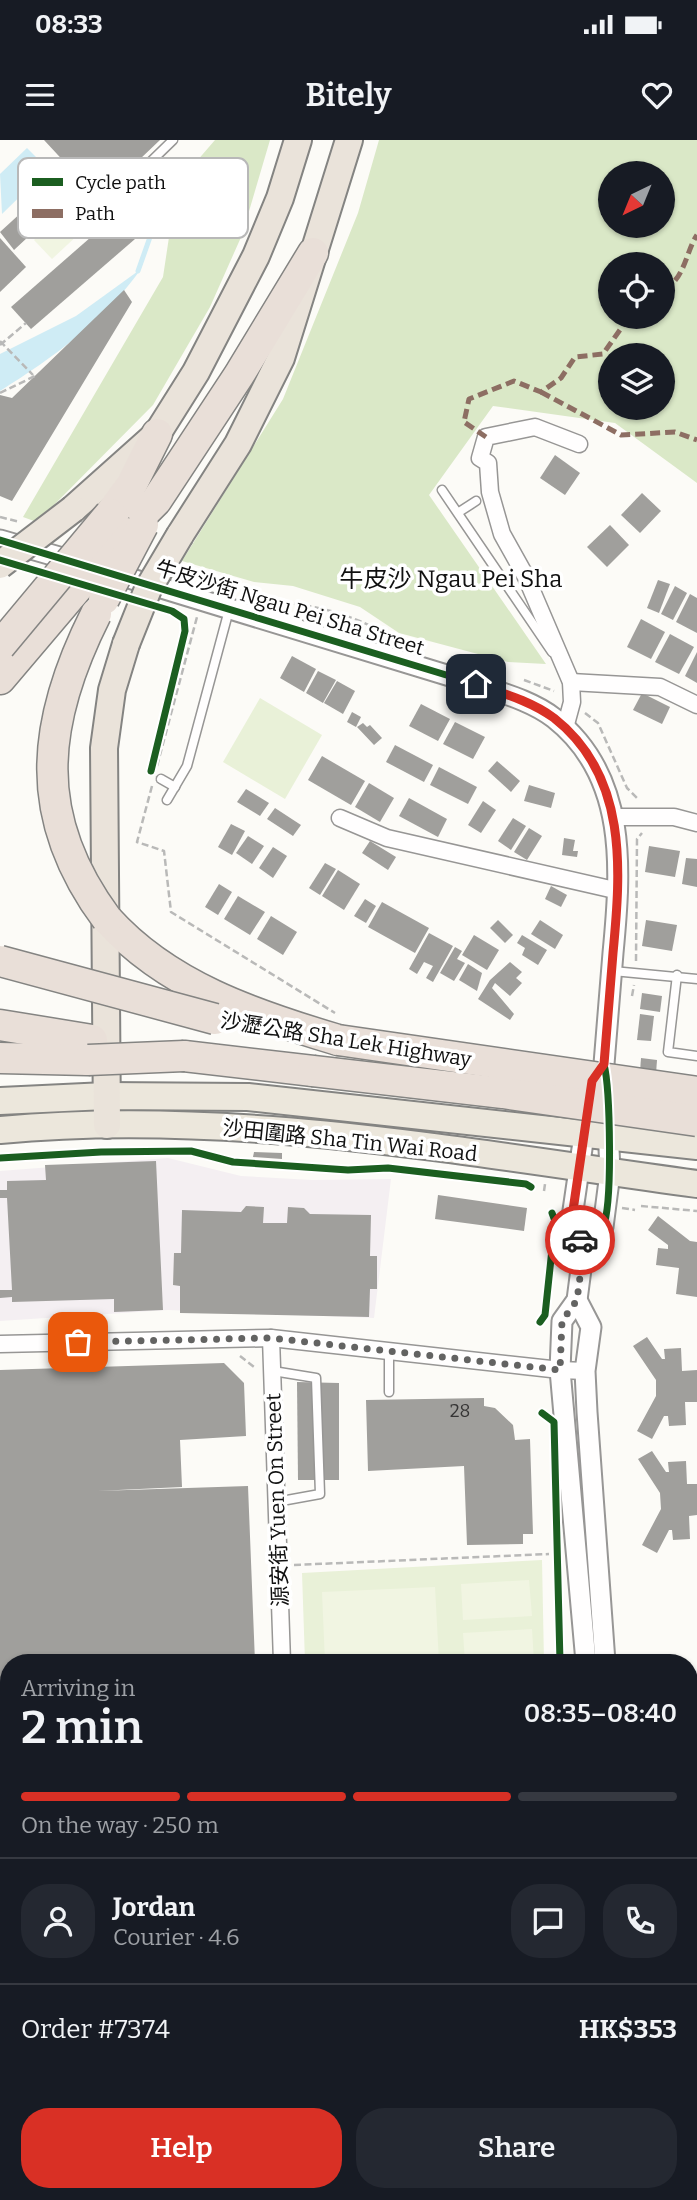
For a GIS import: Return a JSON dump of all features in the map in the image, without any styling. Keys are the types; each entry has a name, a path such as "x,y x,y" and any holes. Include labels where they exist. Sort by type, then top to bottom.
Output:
{"highway":[{"path":"298,140 280,198 240,292 196,372 157,433 132,484 136,516 76,654 59,702 53,740 53,780 61,832 81,881 107,919 131,945 161,968 229,1001 289,1025 339,1028"},
{"path":"107,1125 104,748 112,690 126,644 148,589 238,444 281,358 349,140"},
{"path":"0,678 136,516 239,375 313,253"},
{"path":"0,565 73,509 157,433"},
{"path":"0,646 136,516"},
{"name":"沙瀝公路 Sha Lek Highway","path":"0,961 202,1016 281,1033 339,1028 697,1092"},
{"name":"沙瀝公路 Sha Lek Highway","path":"0,1025 184,1056 503,1093 697,1121"},
{"path":"0,1058 88,1060 184,1056"}],"main road":[{"name":"沙田圍路 Sha Tin Wai Road","path":"0,1101 106,1096 259,1097 697,1146"},
{"name":"沙田圍路 Sha Tin Wai Road","path":"0,1130 107,1125 232,1128 347,1137 697,1184"}],"street":[{"path":"565,728 572,702 571,682 560,662 526,577 502,534 490,492 488,463 480,458 486,437 535,427 579,444"},
{"name":"牛皮沙街 Ngau Pei Sha Street","path":"0,540 230,607 476,684 535,707 565,728 595,766 614,817 619,850 619,891 604,1064 609,1084 595,1134 580,1168 571,1224 584,1246"},
{"path":"571,682 660,687 697,705"},
{"path":"614,817 674,817 697,823"},
{"path":"340,818 387,838 619,891"},
{"name":"牛皮沙街 Ngau Pei Sha Street","path":"585,1654 560,1370 562,1321 577,1300 584,1246 603,1227 610,1172 595,1134"},
{"path":"577,1300 591,1327 585,1370 604,1654"},
{"path":"0,1345 271,1338 560,1370 585,1370"},
{"name":"源安街 Yuen On Street","path":"271,1338 265,1371 275,1503 282,1654"}],"lane":[{"path":"154,158 173,140"},
{"path":"442,490 560,662"},
{"path":"459,512 476,501"},
{"path":"167,800 187,766 230,607"},
{"path":"161,779 175,787"},
{"path":"612,971 677,975 697,979"},
{"path":"677,975 668,1052 697,1056"},
{"path":"389,1349 389,1392"},
{"path":"265,1371 316,1378 320,1494 275,1503"}],"path":[{"path":"0,393 34,376 1,343 26,323"},
{"path":"198,614 137,842 164,851 171,912 339,1028"},
{"path":"151,771 185,622"},
{"path":"632,996 637,973 637,839 647,829"},
{"path":"513,1182 529,1186"},
{"path":"650,1205 652,1197"},
{"path":"641,1206 697,1211"},
{"path":"619,1207 635,1209"},
{"path":"231,1353 265,1371"},
{"path":"555,1541 556,1566"},
{"path":"292,1566 549,1554"}],"shaded area":[{"path":"168,1158 241,1176 312,1180 391,1179 374,1318 168,1310 0,1321 0,1171"}],"green space":[{"path":"215,140 270,140 248,215 248,158 199,158"},
{"path":"379,140 697,140 697,483 615,423 493,406 429,495 546,664 508,662 399,633 360,607 293,586 254,582 182,561 283,399 358,213"},
{"path":"36,238 75,238 52,259 34,240"},
{"path":"169,238 241,238 210,307 153,405 53,506 34,521 23,517 163,277"},
{"path":"260,698 322,735 285,799 223,762"},
{"path":"542,1560 544,1654 305,1654 302,1573"},
{"path":"529,1580 532,1616 463,1620 461,1584"},
{"path":"435,1587 439,1654 325,1654 322,1592"},
{"path":"532,1629 534,1654 464,1654 463,1633"}],"water":[{"path":"27,148 37,158 18,158 18,198 2,214 0,174"},
{"path":"141,269 111,305 77,337 0,391 0,354 76,316"}],"building":[{"path":"44,140 160,140 141,158 61,158"},
{"path":"18,216 18,238 27,238 14,250 0,232"},
{"path":"0,238 26,267 0,292"},
{"path":"90,238 135,239 31,329 11,307"},
{"path":"124,290 132,302 12,501 0,496 0,395 12,398"},
{"path":"555,455 580,473 565,495 540,478"},
{"path":"642,493 661,511 640,533 621,515"},
{"path":"610,525 629,545 607,567 587,547"},
{"path":"658,580 670,584 659,613 647,608"},
{"path":"675,586 687,593 673,620 661,614"},
{"path":"690,594 697,598 697,633 676,622"},
{"path":"641,619 665,632 651,659 627,647"},
{"path":"670,634 694,647 679,674 655,662"},
{"path":"697,652 697,683 685,676"},
{"path":"292,656 316,669 304,692 280,678"},
{"path":"318,671 336,680 323,703 306,693"},
{"path":"337,681 355,691 343,714 324,703"},
{"path":"642,693 670,707 662,724 633,710"},
{"path":"421,704 450,719 438,741 409,726"},
{"path":"352,712 361,717 356,727 347,722"},
{"path":"455,722 485,737 473,759 443,744"},
{"path":"363,723 367,727 370,725 382,738 374,745 357,727"},
{"path":"395,745 433,765 424,782 386,762"},
{"path":"322,756 365,781 351,805 308,780"},
{"path":"497,761 520,781 511,792 488,771"},
{"path":"439,767 477,787 468,804 430,785"},
{"path":"369,783 394,798 380,822 355,807"},
{"path":"529,785 555,793 551,808 524,801"},
{"path":"246,789 269,803 260,816 237,802"},
{"path":"409,798 447,819 438,837 399,816"},
{"path":"483,801 496,810 481,833 468,825"},
{"path":"275,808 301,825 293,836 267,819"},
{"path":"513,818 526,826 511,850 498,841"},
{"path":"231,824 245,831 232,855 218,847"},
{"path":"529,828 542,836 527,860 514,852"},
{"path":"248,836 264,846 252,864 236,853"},
{"path":"564,838 575,840 573,851 578,851 577,857 562,855"},
{"path":"370,841 396,857 388,870 362,853"},
{"path":"649,846 680,851 675,877 645,872"},
{"path":"273,847 287,856 273,878 259,868"},
{"path":"686,858 697,859 697,887 682,884"},
{"path":"325,863 336,869 320,895 309,888"},
{"path":"338,870 360,884 344,910 322,896"},
{"path":"219,884 232,892 218,915 205,907"},
{"path":"551,886 567,895 561,907 545,899"},
{"path":"238,896 265,912 250,935 224,919"},
{"path":"365,899 376,906 366,923 354,916"},
{"path":"382,902 429,928 415,953 368,927"},
{"path":"271,916 297,932 283,955 257,939"},
{"path":"498,920 513,935 505,943 490,928"},
{"path":"540,920 563,935 555,949 531,934"},
{"path":"646,920 677,925 672,951 642,946"},
{"path":"429,933 453,946 433,982 426,978 433,966 424,962 417,974 409,969"},
{"path":"474,935 499,950 487,970 462,955"},
{"path":"522,935 547,950 538,965 522,955 525,948 517,943"},
{"path":"455,947 462,951 457,959 465,963 454,981 440,973"},
{"path":"510,962 522,972 516,978 522,983 510,996 495,983 492,988 514,1014 510,1020 478,999 490,980"},
{"path":"468,964 482,973 477,991 459,980"},
{"path":"642,993 662,996 660,1012 640,1009"},
{"path":"640,1014 654,1016 651,1041 637,1040"},
{"path":"641,1058 657,1060 656,1074 640,1072"},
{"path":"254,1152 282,1153 282,1159 253,1157"},
{"path":"156,1161 163,1310 114,1312 114,1299 12,1302 12,1297 0,1298 0,1290 12,1290 7,1198 0,1198 0,1190 7,1190 7,1181 46,1180 45,1165"},
{"path":"438,1195 527,1208 524,1231 435,1219"},
{"path":"246,1206 264,1207 263,1223 287,1223 288,1207 304,1208 310,1214 371,1215 370,1256 377,1256 377,1289 370,1289 369,1317 180,1313 180,1286 173,1285 174,1253 181,1253 182,1210 241,1212"},
{"path":"658,1216 690,1241 697,1242 697,1297 676,1294 679,1268 656,1265 658,1248 668,1249 668,1245 648,1230"},
{"path":"647,1337 662,1359 665,1359 664,1349 681,1348 682,1371 697,1370 697,1402 685,1402 686,1425 669,1426 668,1416 664,1416 652,1439 637,1431 656,1396 656,1380 633,1346"},
{"path":"224,1363 244,1383 246,1436 180,1440 182,1487 97,1491 248,1486 255,1654 0,1654 0,1370"},
{"path":"297,1382 339,1383 339,1480 298,1480"},
{"path":"484,1398 484,1406 495,1408 513,1425 515,1440 530,1439 533,1534 523,1534 523,1544 467,1545 464,1466 368,1471 366,1400"},
{"path":"652,1451 666,1472 669,1472 668,1462 686,1461 687,1484 697,1484 697,1515 689,1516 690,1539 673,1540 672,1530 669,1530 657,1553 642,1545 661,1509 660,1493 638,1459"}],"waterway":[{"path":"138,271 150,238"}],"marked path":[{"path":"675,281 697,235"},
{"path":"486,437 464,422 469,399 514,381 541,392 561,378 575,357 603,354 621,329"},
{"path":"541,392 621,435 675,432 697,440"}],"cycle path":[{"path":"0,540 506,694 545,712 578,741 596,767 607,796 614,826 618,889 604,1064 609,1120 608,1195 603,1227 584,1246"},
{"path":"0,560 172,611 184,619 185,631 151,771"},
{"path":"0,1158 101,1152 191,1151 233,1162 348,1170 388,1168 526,1184 531,1187"},
{"path":"540,1322 545,1315 555,1221 552,1213"},
{"path":"542,1413 554,1422 560,1654"}],"way so far":[{"path":"78,1342 209,1337 271,1338 560,1370 562,1321 577,1300 584,1246 580,1240"}],"district":[{"name":"牛皮沙 Ngau Pei Sha","path":"451,579"}],"route":[{"path":"476,684 535,707 565,728 580,743 595,766 614,817 619,850 619,891 604,1064 592,1081 571,1224 580,1240"}]}
